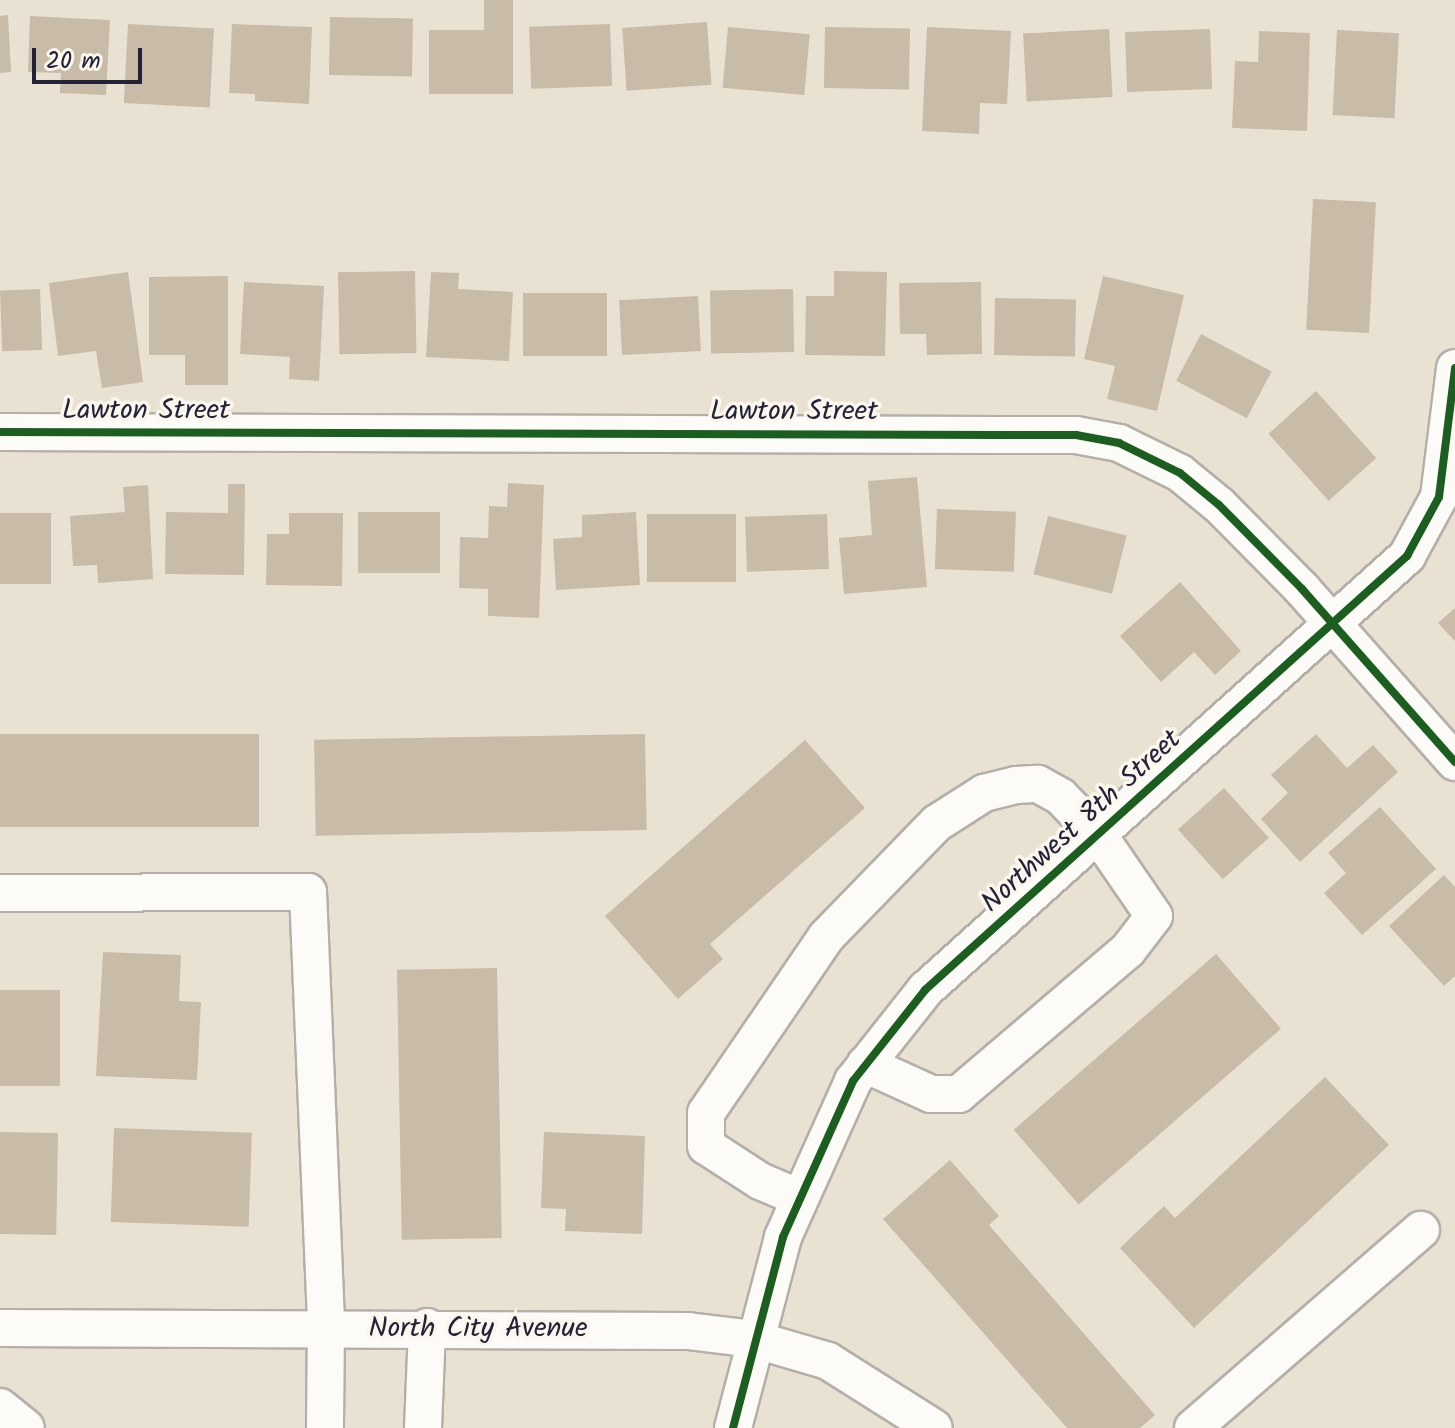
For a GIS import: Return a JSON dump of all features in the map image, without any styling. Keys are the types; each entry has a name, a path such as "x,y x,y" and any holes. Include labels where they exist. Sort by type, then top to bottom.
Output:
{"street":[{"name":"Northwest 8th Street","path":"733,1428 753,1339 800,1198 865,1064 925,990 1407,556 1429,524 1448,459 1455,368"},
{"name":"Lawton Street","path":"0,432 1076,435 1119,443 1180,473 1219,505 1333,625 1455,762"},
{"path":"800,1198 740,1169 706,1146 706,1113 826,937 937,823 984,793 1038,784 1061,797 1099,836 1154,916 1128,950 959,1094 931,1094 865,1064"},
{"path":"0,893 308,892 326,1328 325,1428"},
{"path":"1193,1428 1421,1230"},
{"path":"423,1428 427,1327"},
{"name":"North City Avenue","path":"0,1328 427,1327 688,1331 753,1339 828,1361 934,1428"},
{"path":"0,1407 26,1428"}],"building":[{"path":"484,0 513,0 513,94 429,94 429,30 484,30"},
{"path":"8,15 11,72 0,73 0,16"},
{"path":"30,16 110,20 106,95 60,93 61,73 28,72"},
{"path":"330,17 413,18 412,76 329,75"},
{"path":"707,22 711,85 627,91 622,28"},
{"path":"128,24 214,29 210,107 124,103"},
{"path":"232,24 312,27 309,104 255,101 255,94 229,93"},
{"path":"610,24 612,86 531,89 529,27"},
{"path":"728,27 810,34 804,95 723,88"},
{"path":"825,27 910,28 909,89 824,88"},
{"path":"927,27 1011,31 1007,104 980,103 979,134 922,131"},
{"path":"1109,29 1113,97 1027,101 1023,34"},
{"path":"1210,29 1212,89 1127,92 1125,32"},
{"path":"1337,30 1399,33 1394,118 1333,115"},
{"path":"1259,31 1310,33 1307,131 1232,128 1235,61 1258,62"},
{"path":"1313,199 1376,202 1369,333 1306,330"},
{"path":"415,271 416,353 339,354 338,272"},
{"path":"834,271 887,272 885,356 805,355 806,296 834,296"},
{"path":"128,272 143,382 102,388 96,351 58,356 49,283"},
{"path":"431,272 459,273 458,289 513,292 509,361 426,357"},
{"path":"228,276 228,385 185,385 185,355 149,355 149,277"},
{"path":"1103,276 1184,295 1157,411 1107,399 1115,366 1084,359"},
{"path":"244,282 324,286 319,381 289,379 290,357 240,354"},
{"path":"981,282 982,354 927,355 926,334 900,334 899,283"},
{"path":"40,289 42,350 2,351 0,290"},
{"path":"793,289 794,352 711,353 710,290"},
{"path":"523,293 607,293 607,356 523,356"},
{"path":"698,296 701,351 622,355 619,300"},
{"path":"995,298 1076,299 1075,356 994,355"},
{"path":"1201,334 1272,372 1247,418 1176,381"},
{"path":"1316,391 1376,458 1329,501 1268,434"},
{"path":"917,477 927,587 844,594 839,538 872,535 868,481"},
{"path":"508,483 544,485 539,618 488,616 488,589 459,588 460,537 488,538 489,506 507,507"},
{"path":"228,484 245,484 244,575 165,574 166,512 228,513"},
{"path":"148,485 153,579 98,583 97,565 73,566 70,516 125,512 123,487"},
{"path":"937,509 1016,512 1014,572 935,569"},
{"path":"358,512 440,512 440,573 358,573"},
{"path":"636,512 640,585 556,590 553,539 582,537 582,515"},
{"path":"0,513 51,513 51,584 0,584"},
{"path":"289,513 343,513 342,586 266,585 267,534 289,534"},
{"path":"647,514 736,514 736,582 647,582"},
{"path":"827,514 829,569 747,572 745,517"},
{"path":"1048,516 1127,536 1112,594 1033,574"},
{"path":"1180,582 1241,651 1215,675 1194,652 1161,682 1120,636"},
{"path":"1455,608 1455,641 1438,623"},
{"path":"0,734 259,734 259,827 0,827"},
{"path":"645,734 647,830 316,836 314,740"},
{"path":"1316,734 1347,768 1373,745 1398,772 1300,862 1261,819 1288,793 1271,775"},
{"path":"805,740 865,808 710,944 723,959 678,999 605,916"},
{"path":"1224,788 1269,838 1223,879 1178,829"},
{"path":"1380,807 1436,869 1362,935 1324,893 1346,873 1328,853"},
{"path":"1444,875 1455,887 1455,976 1444,986 1389,926"},
{"path":"103,952 181,955 179,1001 201,1002 197,1080 96,1076"},
{"path":"1216,954 1281,1029 1079,1205 1014,1130"},
{"path":"497,968 502,1238 402,1240 397,970"},
{"path":"0,990 60,990 60,1086 0,1086"},
{"path":"1325,1077 1389,1145 1194,1328 1120,1248 1164,1206 1175,1218"},
{"path":"114,1128 252,1133 249,1227 111,1222"},
{"path":"0,1132 58,1133 56,1235 0,1234"},
{"path":"544,1132 645,1136 642,1234 565,1231 566,1209 541,1208"},
{"path":"950,1160 999,1216 989,1225 1155,1415 1140,1428 1067,1428 883,1219"}],"cycle path":[{"path":"733,1428 783,1237 853,1081 925,990 1407,556 1439,497 1455,368"},
{"path":"0,432 1076,435 1119,443 1180,473 1219,505 1302,589 1455,762"}]}
